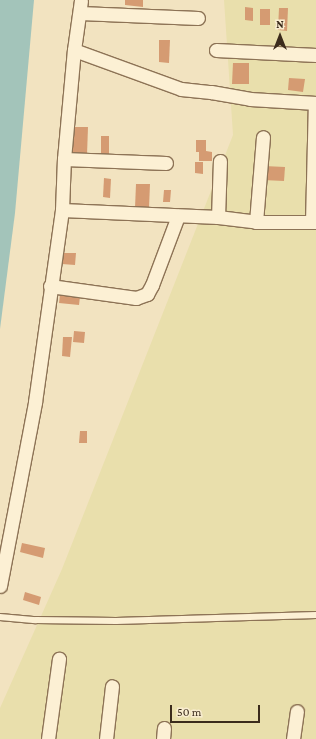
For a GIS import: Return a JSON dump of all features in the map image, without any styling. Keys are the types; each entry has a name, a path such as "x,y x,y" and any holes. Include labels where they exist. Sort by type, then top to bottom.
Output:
{"street":[{"path":"0,586 35,402 50,286 62,210 64,159 74,50 81,6 198,18"},
{"path":"62,210 218,217 256,222 314,222 316,103 250,99 211,92 181,89 74,50"},
{"path":"216,50 316,55"},
{"path":"256,222 263,137"},
{"path":"64,159 166,163"},
{"path":"218,217 220,161"},
{"path":"50,286 136,298 147,294 152,285 178,216"},
{"path":"48,739 59,659"},
{"path":"106,739 112,686"},
{"path":"293,739 297,712"}],"lane":[{"path":"0,617 36,620 116,621 316,615"}],"shaded area":[{"path":"224,0 316,0 316,739 0,739 0,708 62,569 233,135"}],"water":[{"path":"0,0 34,0 15,213 0,329"}],"building":[{"path":"125,0 143,0 143,7 125,5"},
{"path":"245,7 253,8 253,21 245,20"},
{"path":"279,8 288,8 287,31 278,30"},
{"path":"260,9 270,9 270,25 260,25"},
{"path":"159,40 170,40 169,63 159,62"},
{"path":"233,63 249,63 249,84 232,84"},
{"path":"289,78 305,79 303,92 288,90"},
{"path":"72,127 88,127 87,155 71,155"},
{"path":"101,136 109,136 109,156 101,156"},
{"path":"196,140 206,140 206,151 212,152 212,161 199,161 199,152 196,152"},
{"path":"195,162 203,162 203,174 195,173"},
{"path":"264,166 285,167 284,181 263,180"},
{"path":"104,178 111,179 110,198 103,197"},
{"path":"136,184 150,184 149,208 135,208"},
{"path":"164,190 171,190 170,202 163,202"},
{"path":"63,253 76,253 75,265 62,264"},
{"path":"61,286 81,288 79,305 59,303"},
{"path":"74,331 85,332 84,343 73,342"},
{"path":"63,337 72,337 70,357 62,356"},
{"path":"80,431 87,431 87,443 79,443"},
{"path":"22,543 45,548 43,558 20,552"},
{"path":"25,592 41,597 39,605 23,600"}]}
